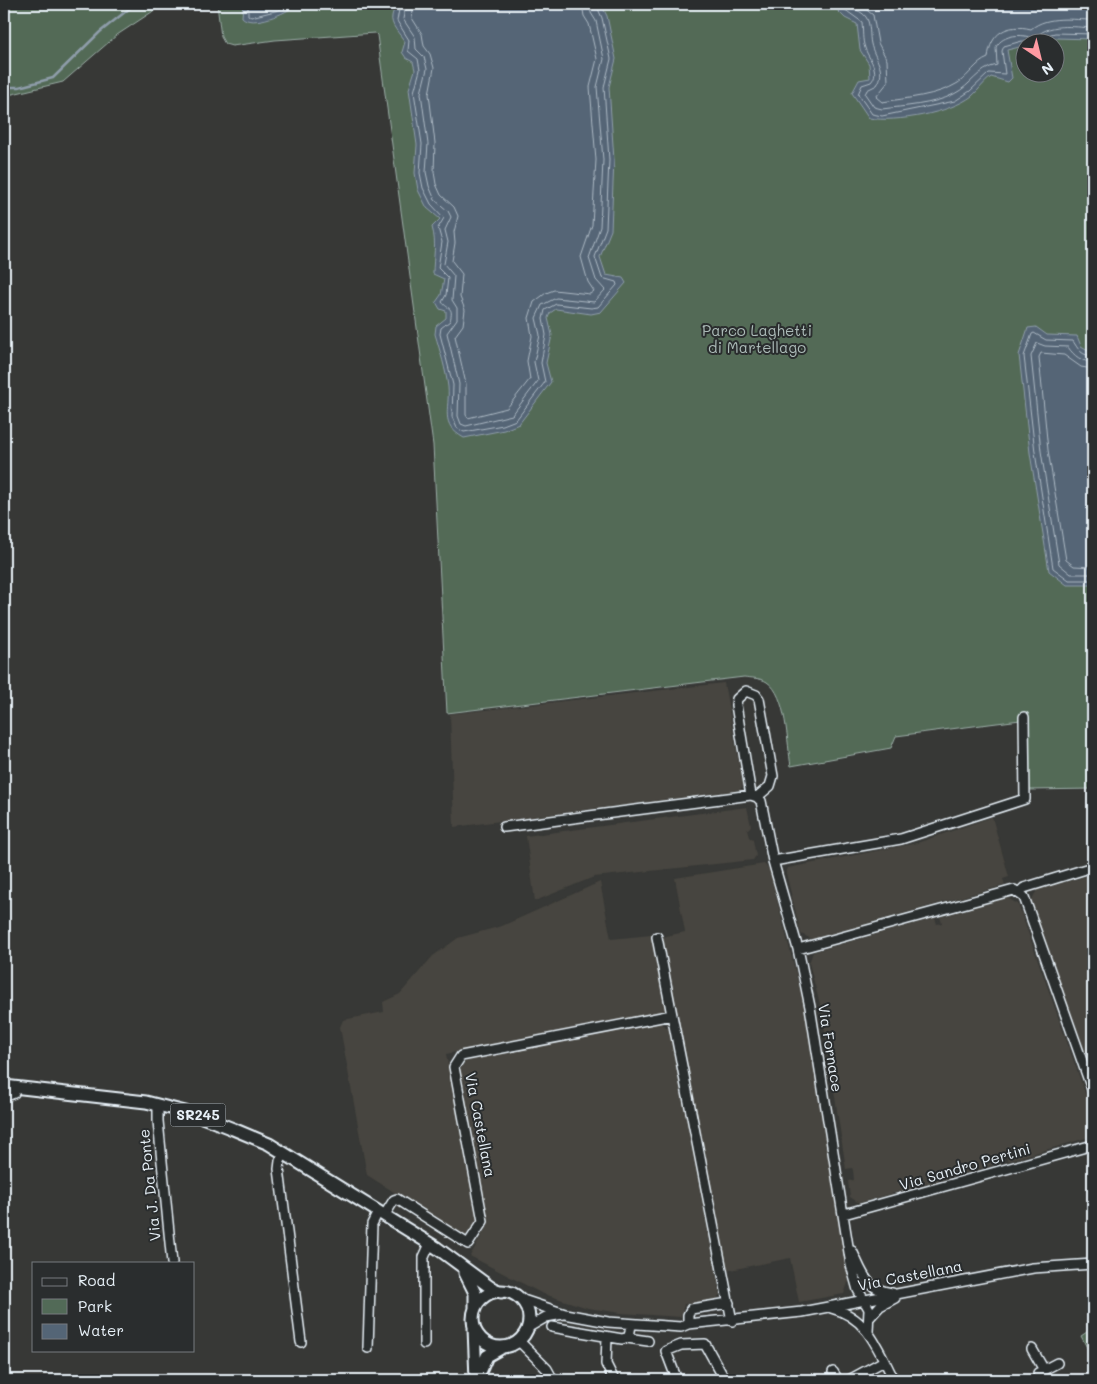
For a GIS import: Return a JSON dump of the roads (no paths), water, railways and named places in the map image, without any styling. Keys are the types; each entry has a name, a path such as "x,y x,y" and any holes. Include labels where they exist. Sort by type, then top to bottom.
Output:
{"main road":[{"name":"SR245","path":"10,1087 158,1105 197,1115 233,1129 284,1154 430,1244 463,1269 501,1292"},
{"name":"SR245","path":"463,1269 476,1293 475,1310"},
{"path":"501,1292 510,1293 520,1299 528,1313 527,1328 519,1341 487,1356 477,1380 474,1328 475,1310 484,1298 501,1292"},
{"path":"474,1328 482,1340 496,1347 503,1347"}],"street":[{"name":"Via Fornace","path":"754,796 770,786 773,776 759,699 756,694 746,691 737,699 736,705 754,796 761,801 773,861 798,949 810,1006 856,1286 868,1306 870,1317"},
{"path":"773,861 902,839 1025,799 1024,716"},
{"path":"504,826 754,796"},
{"path":"1019,893 1024,888 1086,869"},
{"path":"798,949 1009,890 1019,893 1024,897 1093,1092"},
{"path":"657,937 732,1321"},
{"name":"Via Castellana","path":"381,1214 397,1199 468,1244 483,1221 454,1066 461,1056 672,1015"},
{"path":"4,1097 14,1093 10,1087"},
{"name":"Via J. Da Ponte","path":"158,1105 172,1262"},
{"name":"Via Sandro Pertini","path":"844,1214 1093,1145"},
{"path":"284,1154 280,1161 280,1169 301,1342"},
{"path":"368,1348 372,1224 381,1214"},
{"name":"Via Fornace","path":"848,1242 868,1283"},
{"path":"424,1344 424,1257 430,1244"},
{"name":"Via Castellana","path":"520,1299 565,1314 631,1325 685,1325 732,1321 829,1307 1033,1268 1093,1264"},
{"path":"862,1324 861,1308 868,1283 882,1291 906,1293"},
{"path":"829,1307 848,1298 856,1286"},
{"path":"868,1332 870,1317 880,1306 906,1293"},
{"path":"681,1345 691,1309 729,1302"},
{"path":"829,1307 849,1314 862,1324 894,1380"},
{"name":"Via Castellana","path":"527,1328 546,1317 565,1314"},
{"path":"627,1338 631,1325"},
{"path":"552,1327 607,1338 648,1341"},
{"path":"607,1338 606,1364 614,1380"},
{"path":"519,1341 547,1370 553,1380"},
{"path":"677,1380 664,1347 705,1344 725,1380"},
{"path":"1032,1349 1044,1370"},
{"path":"848,1380 884,1361"},
{"path":"1042,1380 1038,1373 1057,1363"}],"water":[{"path":"243,4 296,5 278,15 253,21 242,17"},
{"path":"394,4 601,4 607,16 616,59 609,87 614,160 611,230 600,257 606,275 623,278 626,283 601,312 591,314 556,309 550,313 548,318 552,335 546,363 551,382 519,424 504,430 464,438 456,433 448,422 448,387 443,360 435,334 436,326 446,318 446,311 440,309 436,302 441,295 444,279 433,274 435,245 432,227 440,219 427,208 418,190 415,173 417,145 409,89 415,70 413,62 406,58 402,52 405,42 392,23"},
{"path":"831,4 1093,4 1093,39 1064,38 1064,32 1014,32 1014,48 1007,50 1012,78 1008,82 991,77 972,96 937,112 908,118 880,119 869,118 852,93 859,80 870,78 869,64 860,50 857,24 845,18"},
{"path":"1036,327 1047,335 1077,336 1081,346 1090,351 1093,350 1093,585 1067,585 1049,571 1030,453 1019,355 1028,328"}],"waterway":[{"path":"4,87 19,87 53,78 100,32 135,4"}],"park label":[{"name":"Parco Laghetti di Martellago","path":"757,340"}]}
